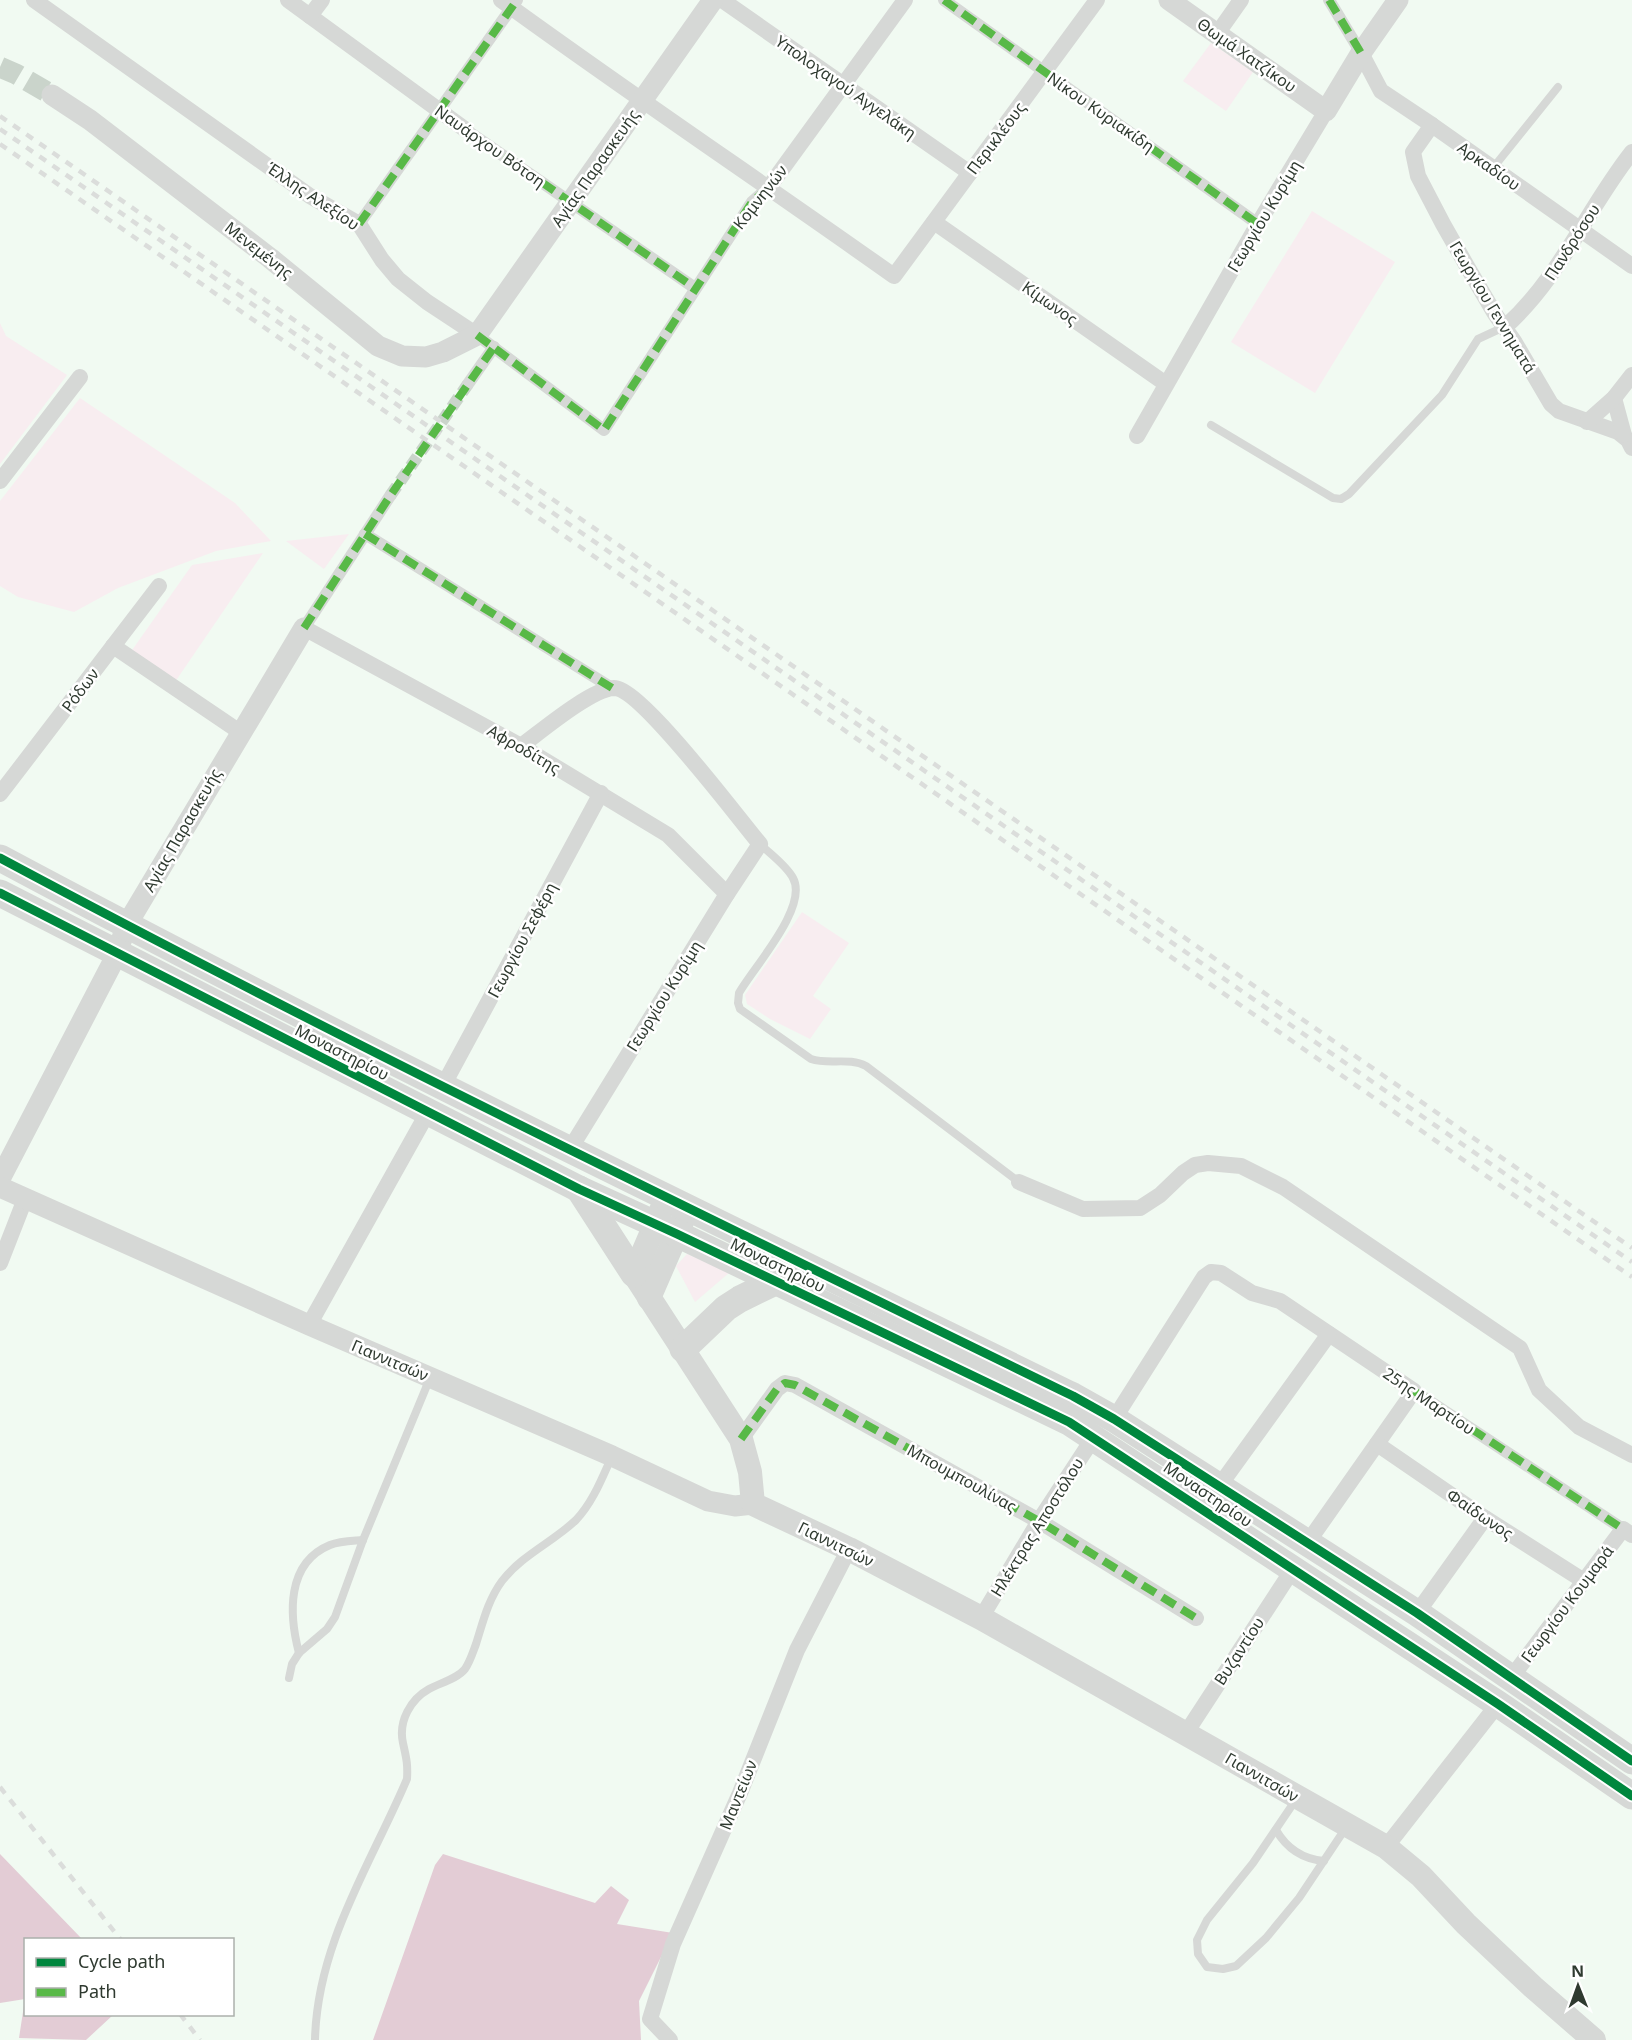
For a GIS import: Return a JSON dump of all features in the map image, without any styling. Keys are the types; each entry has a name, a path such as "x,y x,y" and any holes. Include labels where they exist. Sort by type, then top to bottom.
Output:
{"main road":[{"name":"Μοναστηρίου","path":"0,858 126,926 443,1086 1062,1390 1114,1419 1308,1542 1417,1613 1632,1761"},
{"name":"Μοναστηρίου","path":"0,893 579,1189 666,1228 1069,1422 1498,1704 1632,1796"},
{"path":"579,1189 741,1439 750,1472 753,1504"},
{"path":"649,1298 666,1228 677,1202"},
{"path":"634,1274 666,1228"},
{"path":"683,1349 726,1308 777,1281"},
{"name":"Γιαννιτσών","path":"753,1504 849,1549 981,1618 1386,1847 1421,1876 1466,1924 1594,2040"}],"street":[{"name":"Έλλης Αλεξίου","path":"33,0 290,182 359,224 382,260 398,279 604,430"},
{"name":"Ναυάρχου Βότση","path":"288,0 439,111 695,288"},
{"path":"310,16 322,0"},
{"name":"Αγίας Παρασκευής","path":"485,341 571,202 713,0"},
{"name":"Υπολοχαγού Αγγελάκη","path":"722,0 970,173"},
{"name":"Κομνηνών","path":"604,430 752,202 769,187 904,0"},
{"name":"Νίκου Κυριακίδη","path":"944,0 1258,224"},
{"name":"Περικλέους","path":"769,187 894,276 1097,0"},
{"name":"Θωμά Χατζίκου","path":"1169,0 1326,111"},
{"path":"1217,34 1241,0"},
{"path":"1329,0 1361,53"},
{"name":"Γεωργίου Κυρίμη","path":"1137,436 1258,224 1361,53 1398,0"},
{"path":"359,224 439,111 510,3 642,101 769,187"},
{"name":"Αρκαδίου","path":"1361,53 1381,91 1632,266"},
{"name":"Μενεμένης","path":"52,95 90,120 260,251 378,346 402,356 426,357 485,341"},
{"name":"Γεωργίου Γεννηματά","path":"1432,125 1413,152 1418,176 1468,268 1551,404 1559,411 1628,441"},
{"name":"Πανδρόσου","path":"1505,327 1526,307 1542,287 1613,177 1632,152"},
{"name":"Κίμωνος","path":"934,222 1166,384"},
{"path":"468,384 485,341"},
{"path":"1587,422 1614,398 1632,375"},
{"path":"0,481 80,377"},
{"path":"1614,398 1628,441"},
{"name":"Αγίας Παρασκευής","path":"0,1179 117,954 126,926 304,627 390,496"},
{"path":"365,534 612,688 627,693 656,718 760,844"},
{"name":"Ρόδων","path":"0,795 159,586"},
{"name":"Αφροδίτης","path":"304,627 521,746 668,835 727,894"},
{"path":"113,646 240,732"},
{"path":"521,746 584,701 612,688"},
{"name":"Γεωργίου Σεφέρη","path":"443,1086 601,793"},
{"name":"Γεωργίου Κυρίμη","path":"570,1149 760,844"},
{"path":"309,1325 428,1112"},
{"path":"1019,1182 1083,1209 1140,1208 1160,1195 1195,1165 1209,1163 1241,1166 1283,1187 1520,1348 1539,1390 1579,1427 1632,1455"},
{"name":"Γιαννιτσών","path":"0,1187 309,1325 612,1456 708,1501 735,1506 753,1504"},
{"path":"0,1263 25,1199"},
{"name":"25ης Μαρτίου","path":"1114,1419 1200,1281 1211,1272 1222,1274 1252,1293 1280,1301 1627,1532"},
{"path":"1220,1485 1329,1334"},
{"name":"Μπουμπουλίνας","path":"741,1439 777,1389 781,1385 790,1383 1039,1521 1196,1618"},
{"path":"1308,1542 1414,1391"},
{"name":"Ηλέκτρας Αποστόλου","path":"981,1618 1039,1521 1094,1437"},
{"name":"Φαίδωνος","path":"1377,1444 1485,1518 1584,1581"},
{"path":"1417,1613 1485,1518"},
{"name":"Γεωργίου Κουμαρά","path":"1511,1678 1584,1581 1627,1532"},
{"name":"Μαντείων","path":"670,2040 650,2019 673,1944 740,1792 797,1650 849,1549"},
{"name":"Βυζαντίου","path":"1185,1733 1293,1569"},
{"path":"1386,1847 1498,1704"}],"lane":[{"path":"1493,168 1558,87"},
{"path":"1211,425 1333,498 1341,499 1349,495 1442,394 1478,339 1505,327"},
{"path":"760,844 793,878 796,891 793,906 784,925 740,993 738,1003 740,1009 811,1059 820,1062 855,1062 866,1066 1019,1182"},
{"path":"289,1678 292,1664 299,1653 327,1629 335,1617 363,1540 430,1377"},
{"path":"315,2040 316,2014 327,1960 345,1912 407,1779 407,1756 402,1742 405,1715 426,1691 456,1677 465,1670 487,1609 499,1587 516,1567 559,1534 585,1509 612,1456"},
{"path":"299,1653 291,1611 293,1594 300,1574 319,1551 340,1542 363,1540"},
{"path":"1298,1797 1253,1863 1207,1920 1197,1940 1198,1954 1207,1967 1224,1969 1236,1966 1254,1950 1299,1898 1347,1826"},
{"path":"1276,1830 1281,1839 1297,1854 1324,1861"}],"shaded area":[{"path":"1211,43 1253,72 1226,111 1183,81"},
{"path":"1312,211 1395,262 1315,393 1231,342"},
{"path":"0,323 6,336 67,375 0,464"},
{"path":"80,398 235,503 271,541 216,551 118,588 74,612 18,597 0,586 0,501"},
{"path":"349,534 324,569 286,541"},
{"path":"263,553 175,682 130,653 192,565"},
{"path":"802,912 849,943 813,996 831,1009 810,1039 770,1019 747,1004 745,995"},
{"path":"687,1254 730,1272 695,1302 676,1266"},
{"path":"0,1854 81,1938 24,1938 24,1999 0,2003"},
{"path":"443,1854 595,1903 611,1886 629,1900 617,1924 673,1933 639,2001 641,2040 373,2040 435,1865"},
{"path":"24,2006 24,2016 112,2016 86,2040 19,2038"}],"tunnel":[{"path":"0,67 52,95"},
{"path":"390,496 468,384"}],"railway":[{"path":"0,116 1632,1248"},
{"path":"0,129 1632,1262"},
{"path":"0,144 1632,1277"},
{"path":"0,1787 119,1938"},
{"path":"182,2016 200,2040"}],"marked path":[{"path":"359,224 517,0"},
{"path":"944,0 1258,224"},
{"path":"1329,0 1361,53"},
{"path":"466,130 695,288"},
{"path":"477,335 604,430 752,202 769,187"},
{"path":"304,628 390,496 494,347"},
{"path":"365,534 612,688"},
{"path":"741,1439 777,1389 785,1383 795,1385 1039,1521 1196,1618"},
{"path":"1414,1391 1623,1529"}],"cycle path":[{"path":"0,858 400,1065 1073,1396 1114,1419 1417,1613 1632,1761"},
{"path":"0,893 579,1189 1069,1422 1498,1704 1632,1796"}]}
